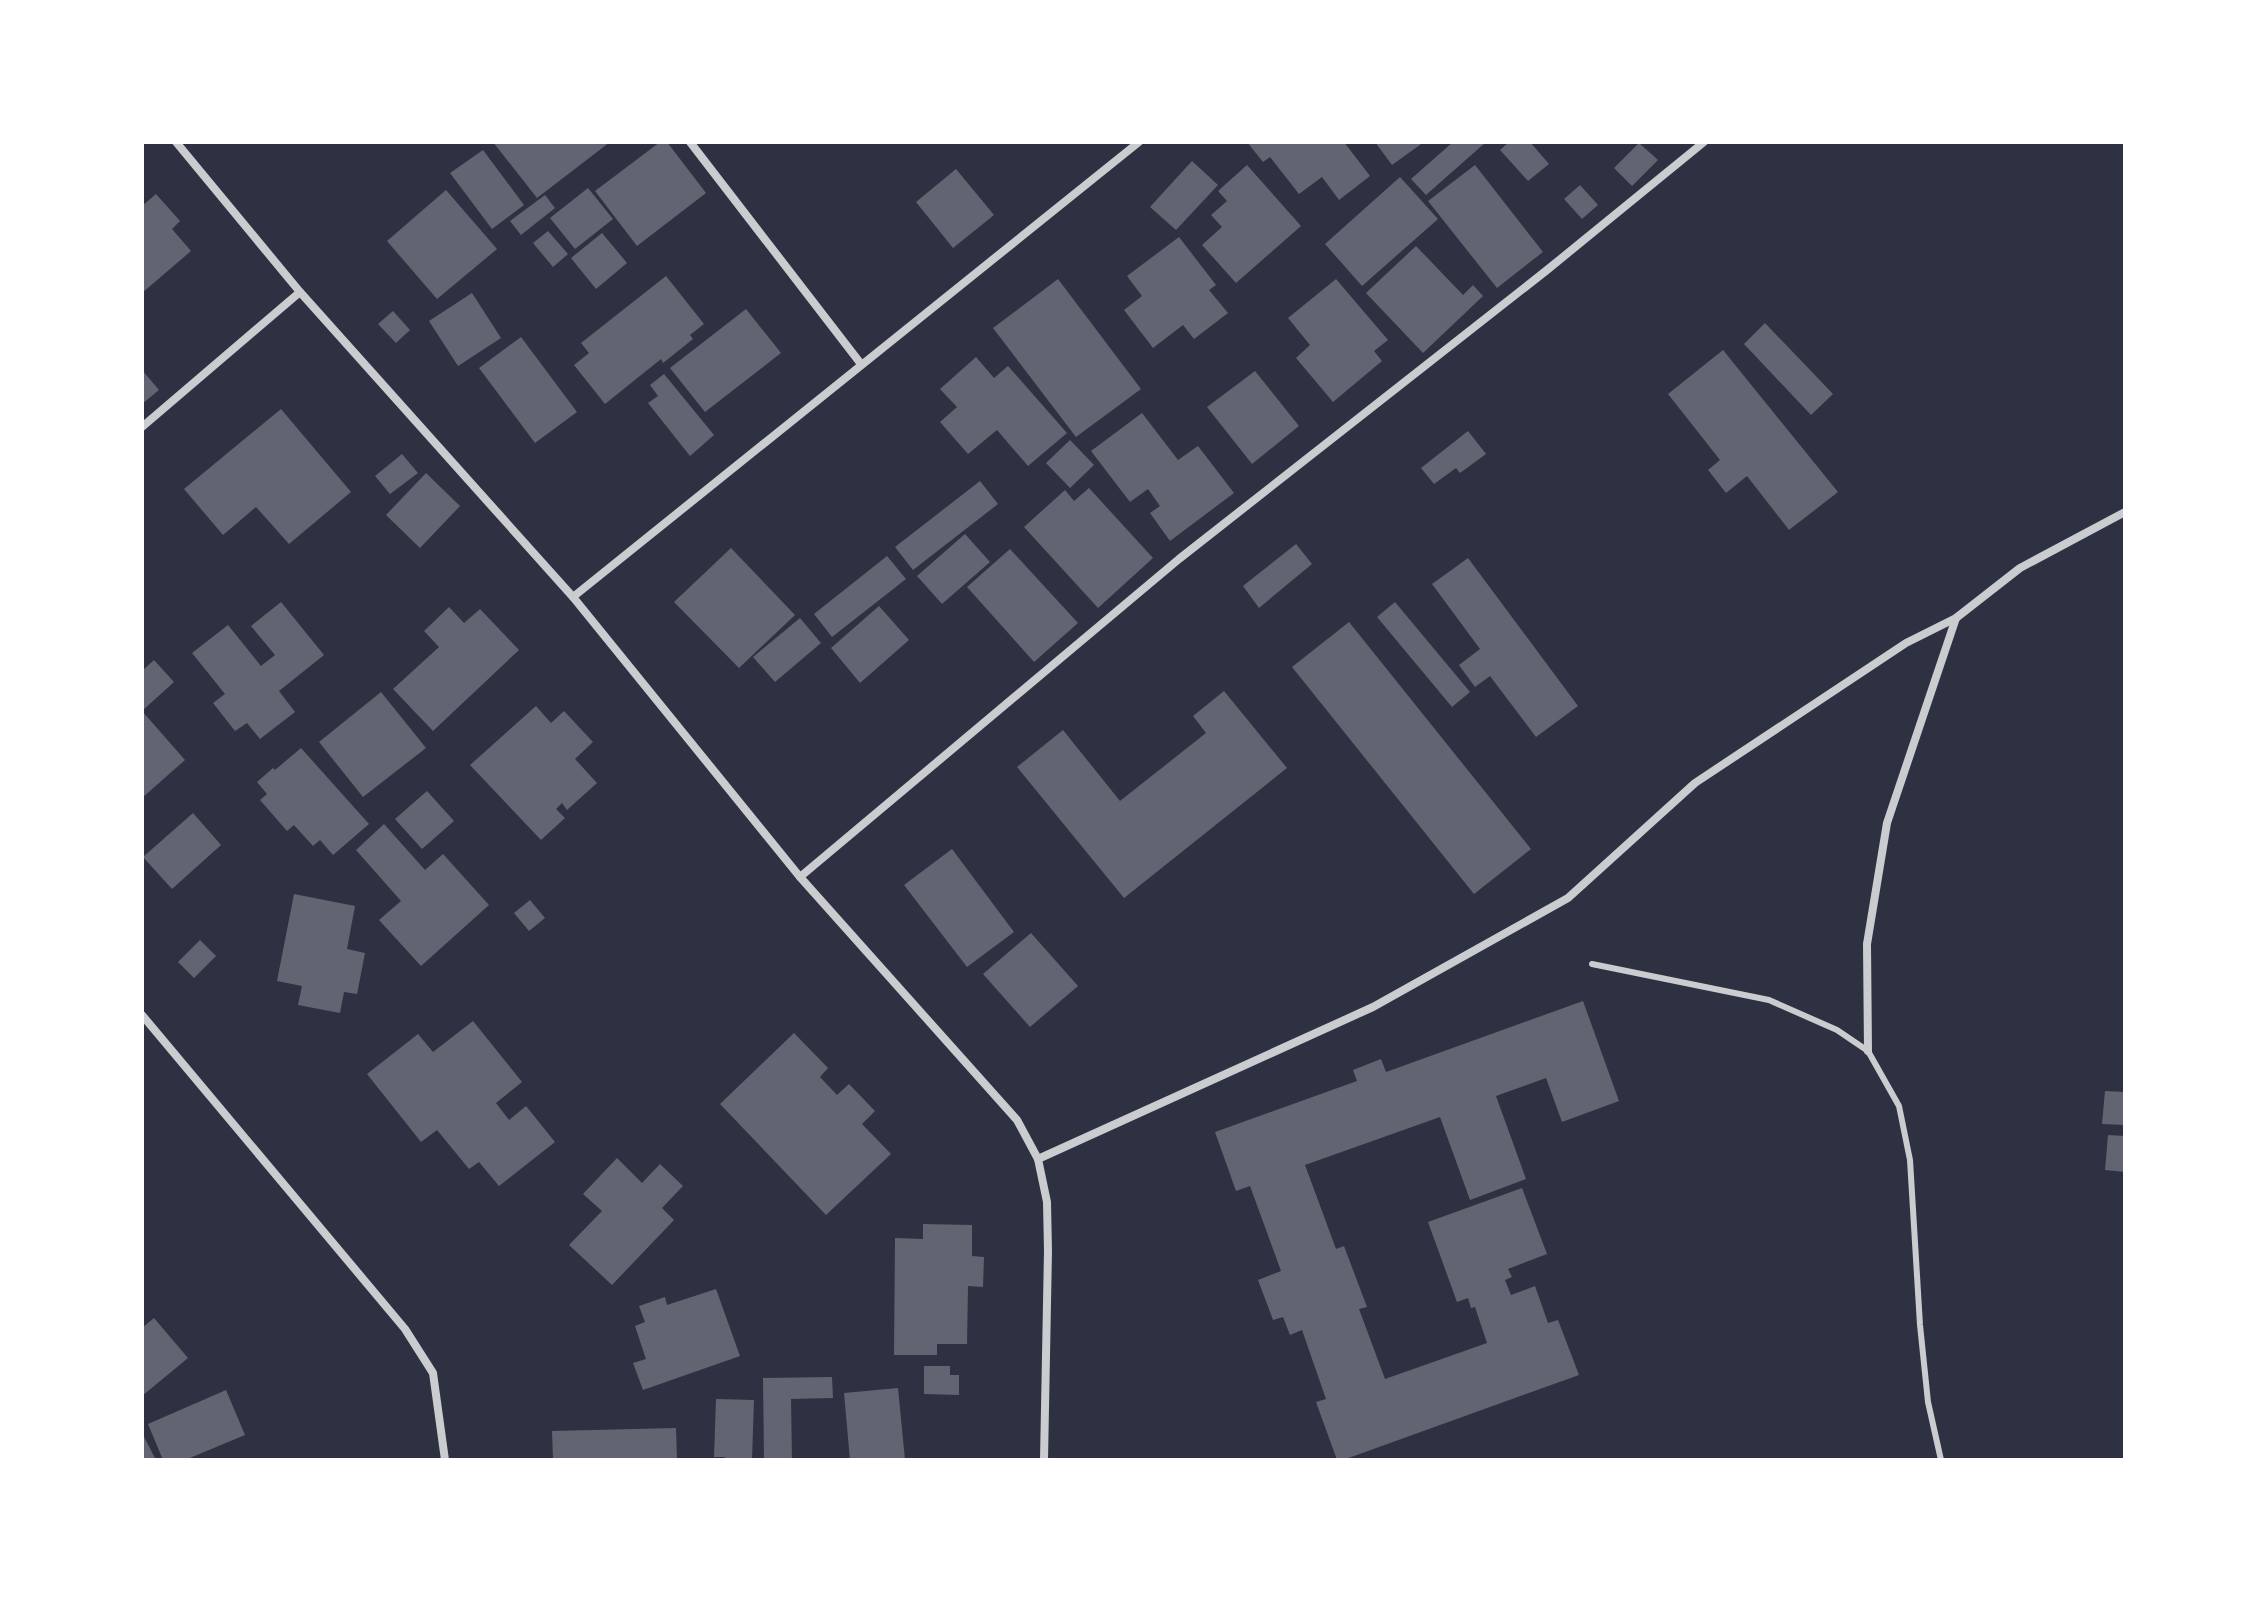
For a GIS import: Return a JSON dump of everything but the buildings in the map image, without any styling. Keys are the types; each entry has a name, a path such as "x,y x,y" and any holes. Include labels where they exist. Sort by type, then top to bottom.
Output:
{"street":[{"path":"176,142 300,292 573,597 800,877 1017,1120 1038,1159 1047,1202 1044,1460"},
{"path":"690,142 861,364"},
{"path":"573,597 1139,142"},
{"path":"800,877 1179,559 1547,270 1704,142"},
{"path":"142,427 300,292"},
{"path":"1038,1159 1373,1007 1568,898 1695,783 1906,643 1956,618 2020,568 2125,512"},
{"path":"1868,1051 1867,944 1887,823 1956,618"},
{"path":"142,1015 405,1329 433,1373 445,1460"}],"lane":[{"path":"1592,964 1769,1000 1837,1030 1868,1051 1899,1106 1910,1160 1920,1325 1928,1402 1941,1460"}]}
